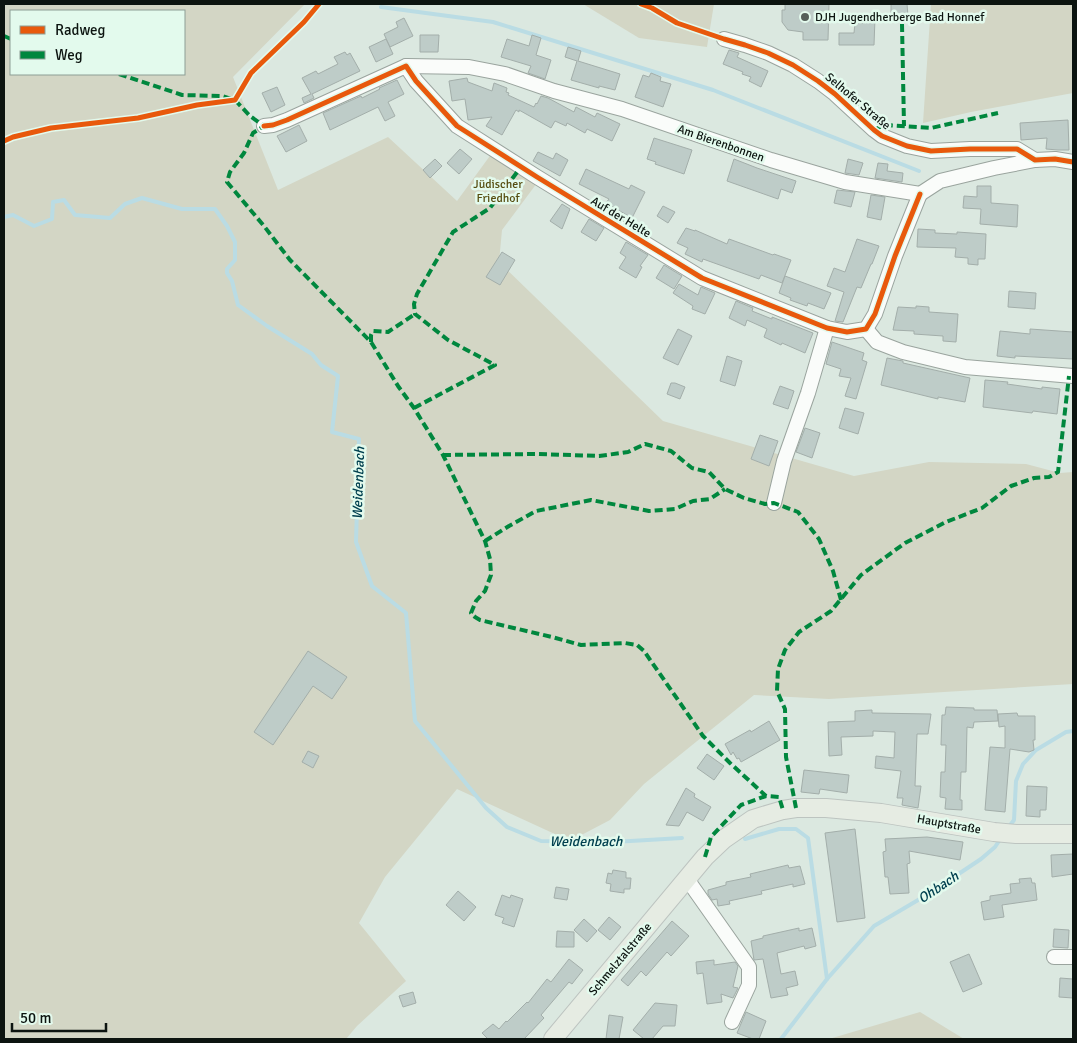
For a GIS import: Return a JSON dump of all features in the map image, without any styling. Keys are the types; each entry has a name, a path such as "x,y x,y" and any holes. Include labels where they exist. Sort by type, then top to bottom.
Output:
{"main road":[{"name":"Schmelztalstraße","path":"553,1039 705,857 724,839 753,819 796,808 826,808"},
{"name":"Hauptstraße","path":"826,808 881,813 994,832 1073,834"}],"street":[{"name":"Selhofer Straße","path":"724,40 768,53 794,65 835,94 882,136 907,146 932,151 1017,149 1035,160 1056,159 1073,162"},
{"path":"264,126 288,120 406,66"},
{"name":"Am Bierenbonnen","path":"406,66 469,67 505,74 554,91 622,108 772,160 845,182 920,194"},
{"name":"Auf der Helte","path":"406,66 416,81 457,126 536,177 702,278 827,328 847,332 866,329"},
{"path":"1035,160 940,181 920,194 895,256 875,314 866,329 877,342 903,352 965,367 1073,376"},
{"path":"774,503 784,461 808,393 827,328"},
{"path":"687,879 749,967 749,985 732,1022"},
{"path":"1054,957 1073,958"}],"green space":[{"name":"Jüdischer Friedhof","path":"4,4 305,4 233,77 278,190 388,137 457,201 492,153 537,183 502,230 499,262 663,421 854,476 929,462 1026,464 1060,473 1073,472 1073,684 829,699 754,695 644,784 610,820 570,841 457,789 385,877 359,923 406,981 357,1026 346,1039 4,1039"},
{"path":"583,4 714,4 707,47 639,38"},
{"path":"931,4 1073,4 1073,93 923,123"},
{"path":"920,1012 964,1039 829,1039"}],"building":[{"name":"DJH Jugendherberge Bad Honnef","path":"785,4 829,4 828,40 803,40 803,32 788,30 782,22 782,10 785,10"},
{"path":"891,4 907,4 908,16 891,17"},
{"path":"865,17 875,18 874,45 839,45 839,33 854,33 855,23 865,23"},
{"path":"404,18 413,36 390,47 384,34 398,27 396,22"},
{"path":"420,35 439,35 438,52 420,52"},
{"path":"532,35 541,38 536,55 551,60 545,79 528,73 531,66 501,57 507,39 529,46"},
{"path":"386,39 393,54 376,62 369,47"},
{"path":"568,47 581,51 578,61 620,74 615,90 599,86 599,88 571,80 577,61 565,57"},
{"path":"729,50 739,53 737,57 768,71 761,87 749,81 751,77 742,74 743,72 723,64"},
{"path":"345,52 347,55 350,53 360,71 312,94 314,98 304,103 302,98 311,94 302,78 316,71 318,74 338,64 334,57"},
{"path":"651,73 661,77 660,81 671,84 663,107 635,97 643,75 649,77"},
{"path":"467,78 468,82 492,91 494,83 507,88 506,92 509,93 508,95 534,107 541,96 574,112 576,107 595,117 597,113 620,124 612,141 587,129 585,133 567,123 566,126 555,121 551,128 516,110 502,135 486,126 492,117 468,120 465,99 452,101 449,81"},
{"path":"397,80 404,94 388,102 395,116 385,121 378,107 330,130 323,113 361,96 362,98"},
{"path":"277,87 285,105 271,112 262,93"},
{"path":"1068,120 1069,150 1046,149 1047,138 1021,140 1020,123"},
{"path":"299,125 307,141 286,152 277,136"},
{"path":"654,138 692,150 684,174 655,164 656,162 647,159"},
{"path":"460,149 472,159 459,174 447,163"},
{"path":"538,152 553,159 556,153 568,160 560,176 533,161"},
{"path":"435,159 442,166 430,178 423,170"},
{"path":"734,159 796,181 792,193 781,189 778,199 727,181"},
{"path":"848,159 863,163 859,175 845,173"},
{"path":"878,163 888,164 887,171 903,173 902,182 875,178"},
{"path":"586,169 629,189 631,185 645,192 632,218 606,203 609,199 579,184"},
{"path":"977,186 991,186 991,203 1018,205 1017,227 980,224 981,209 963,208 964,196 977,197"},
{"path":"837,190 855,192 851,207 834,203"},
{"path":"871,195 885,197 881,220 867,217"},
{"path":"562,204 570,209 562,229 550,221"},
{"path":"663,206 675,212 668,223 657,216"},
{"path":"589,219 604,228 596,241 581,232"},
{"path":"686,228 727,244 729,239 791,260 782,283 761,275 759,279 703,259 702,262 685,254 688,248 677,243"},
{"path":"918,229 935,230 935,233 986,234 985,259 978,259 978,265 968,264 968,258 955,257 956,248 917,247"},
{"path":"857,239 879,246 861,288 857,287 843,322 835,321 844,292 827,286 834,268 845,272"},
{"path":"626,242 648,255 640,266 642,267 636,278 619,268 626,257 620,253"},
{"path":"502,252 515,260 500,285 486,277"},
{"path":"664,265 682,276 674,289 656,278"},
{"path":"785,276 831,293 824,309 808,303 807,306 790,300 791,298 779,293"},
{"path":"679,284 698,295 701,287 715,293 705,314 692,309 693,306 673,293"},
{"path":"1009,291 1036,293 1035,309 1008,307"},
{"path":"736,301 753,308 752,311 813,333 805,353 764,337 767,329 747,320 745,326 729,318"},
{"path":"916,306 929,307 929,312 958,314 956,342 943,341 943,336 914,334 914,331 893,330 898,307 916,308"},
{"path":"678,329 692,336 678,365 663,358"},
{"path":"1030,329 1073,332 1073,359 997,356 1000,331 1030,334"},
{"path":"832,342 864,353 862,360 867,362 856,399 845,396 851,378 839,376 841,369 826,364"},
{"path":"727,356 742,361 735,386 720,381"},
{"path":"887,358 970,378 965,402 938,397 938,399 881,385"},
{"path":"985,380 1008,382 1007,384 1042,389 1042,387 1060,389 1057,414 983,407"},
{"path":"671,383 685,387 680,399 667,394"},
{"path":"780,386 794,391 788,409 773,404"},
{"path":"845,408 864,413 858,434 839,428"},
{"path":"805,428 820,433 812,458 796,452"},
{"path":"760,435 778,441 769,466 751,459"},
{"path":"308,651 347,677 332,699 313,686 273,745 254,732"},
{"path":"946,707 997,710 998,721 974,722 973,728 967,727 966,772 961,772 960,800 962,800 962,810 945,809 946,798 940,797 941,772 945,772 946,745 941,745 942,715 945,715"},
{"path":"872,710 872,713 931,714 928,734 917,734 915,786 921,786 918,808 902,805 903,798 897,798 901,771 875,768 876,756 894,758 895,732 873,731 873,736 841,737 842,755 829,756 828,722 855,721 855,711"},
{"path":"1017,713 1018,716 1035,716 1034,750 1029,752 1010,749 1005,812 985,810 990,747 1005,748 1005,726 999,727 998,714"},
{"path":"769,721 780,740 741,762 733,752 731,755 725,744"},
{"path":"308,751 319,756 313,768 302,762"},
{"path":"707,754 724,766 714,780 697,768"},
{"path":"804,770 849,775 847,793 820,789 819,794 801,792"},
{"path":"1027,786 1047,787 1046,810 1040,810 1040,817 1026,816"},
{"path":"686,788 695,794 694,797 711,807 703,821 687,812 679,826 666,825"},
{"path":"855,829 865,918 837,922 825,833"},
{"path":"927,837 963,842 960,860 909,851 910,863 907,864 909,893 890,894 888,877 885,877 883,852 886,851 885,839"},
{"path":"1073,854 1073,874 1052,877 1051,855"},
{"path":"788,865 789,868 800,866 805,884 793,887 793,884 761,891 762,894 729,901 730,904 718,906 717,899 712,900 708,894 708,890 726,885 726,882 751,877 750,874"},
{"path":"613,870 626,872 626,878 631,878 630,889 624,889 624,893 610,891 611,884 606,883 608,873 612,874"},
{"path":"1031,878 1032,883 1035,883 1037,900 1002,905 1004,917 984,920 981,902 990,900 990,896 1011,893 1010,884 1020,883 1019,879"},
{"path":"556,887 569,889 567,900 554,898"},
{"path":"458,891 476,907 464,921 446,905"},
{"path":"502,895 510,898 511,895 523,899 514,927 502,923 504,918 495,915"},
{"path":"609,917 621,927 610,940 598,930"},
{"path":"584,919 597,931 587,942 574,930"},
{"path":"672,921 689,936 671,956 667,952 646,976 641,971 628,986 621,980"},
{"path":"799,928 799,931 812,928 816,946 805,949 804,946 777,953 781,974 795,971 798,985 786,988 788,995 771,998 763,959 754,960 751,941 763,938 763,936"},
{"path":"1054,929 1069,930 1068,948 1053,947"},
{"path":"557,931 574,932 574,947 556,947"},
{"path":"969,954 982,984 963,992 950,962"},
{"path":"569,959 583,970 572,984 569,982 541,1015 544,1018 524,1039 488,1039 482,1033 493,1024 499,1029 528,1003 547,979 551,982"},
{"path":"714,960 714,965 735,962 738,966 733,987 738,988 733,998 721,994 722,1002 707,1004 703,973 697,974 696,962"},
{"path":"1060,978 1073,979 1073,998 1059,997"},
{"path":"413,992 416,1003 403,1007 399,996"},
{"path":"655,1003 677,1005 675,1026 663,1026 652,1039 644,1039 633,1030"},
{"path":"746,1012 766,1021 759,1039 753,1039 737,1033"},
{"path":"609,1015 623,1017 619,1039 606,1039"}],"waterway":[{"path":"381,7 493,22 713,90 919,171"},
{"name":"Weidenbach","path":"4,217 13,215 34,226 52,219 53,202 64,200 75,215 110,218 125,204 142,198 182,209 215,209 235,242 235,260 227,269 227,273 232,281 238,305 312,354 321,365 338,376 332,432 359,439 356,542 372,586 406,613 415,721 486,808 507,827 541,841 613,842 682,838"},
{"name":"Ohbach","path":"1008,828 1014,820 1016,781 1023,764 1036,750 1066,732 1073,731"},
{"name":"Weidenbach","path":"745,839 779,829 796,829 808,838 827,979"},
{"name":"Ohbach","path":"781,1039 827,979 874,926 930,893 981,859 995,847 1001,838"}],"marked path":[{"path":"902,24 904,126"},
{"path":"4,36 10,39"},
{"path":"122,75 182,95 222,96 235,100 250,116 264,126 253,133 244,153 230,172 227,182 290,260 371,342 443,455 485,541 490,559 491,575 485,591 476,601 471,613 480,620 581,645 625,643 637,645 644,651 703,736 766,796"},
{"path":"874,130 884,125 931,128 998,113"},
{"path":"414,408 495,365 448,340 415,314 414,304 417,294 453,232 490,208 521,167"},
{"path":"371,342 373,331 388,332 415,314"},
{"path":"796,808 786,757 785,709 777,691 778,669 785,650 799,632 831,611 861,575 905,543 946,522 982,508 1011,486 1034,478 1049,477 1058,472 1069,376"},
{"path":"443,455 537,454 599,456 628,452 645,444 671,451 692,468 709,472 725,489 744,498 765,504 774,503 798,512 819,539 833,571 841,600"},
{"path":"485,541 536,511 591,500 649,511 675,509 693,501 710,499 725,489"},
{"path":"705,857 711,837 741,805 766,796 779,797 783,810"}],"cycle path":[{"path":"4,141 51,128 138,118 197,105 235,100 251,73 304,22 319,4"},
{"path":"641,4 652,8 677,23 768,53 793,65 835,94 882,136 907,146 931,151 1017,149 1035,160 1055,159 1073,162"},
{"path":"264,126 287,120 406,66 416,81 457,126 702,278 827,328 847,332 866,329 875,314 895,256 920,194"}],"place":[{"name":"DJH Jugendherberge Bad Honnef","path":"805,17"}]}
